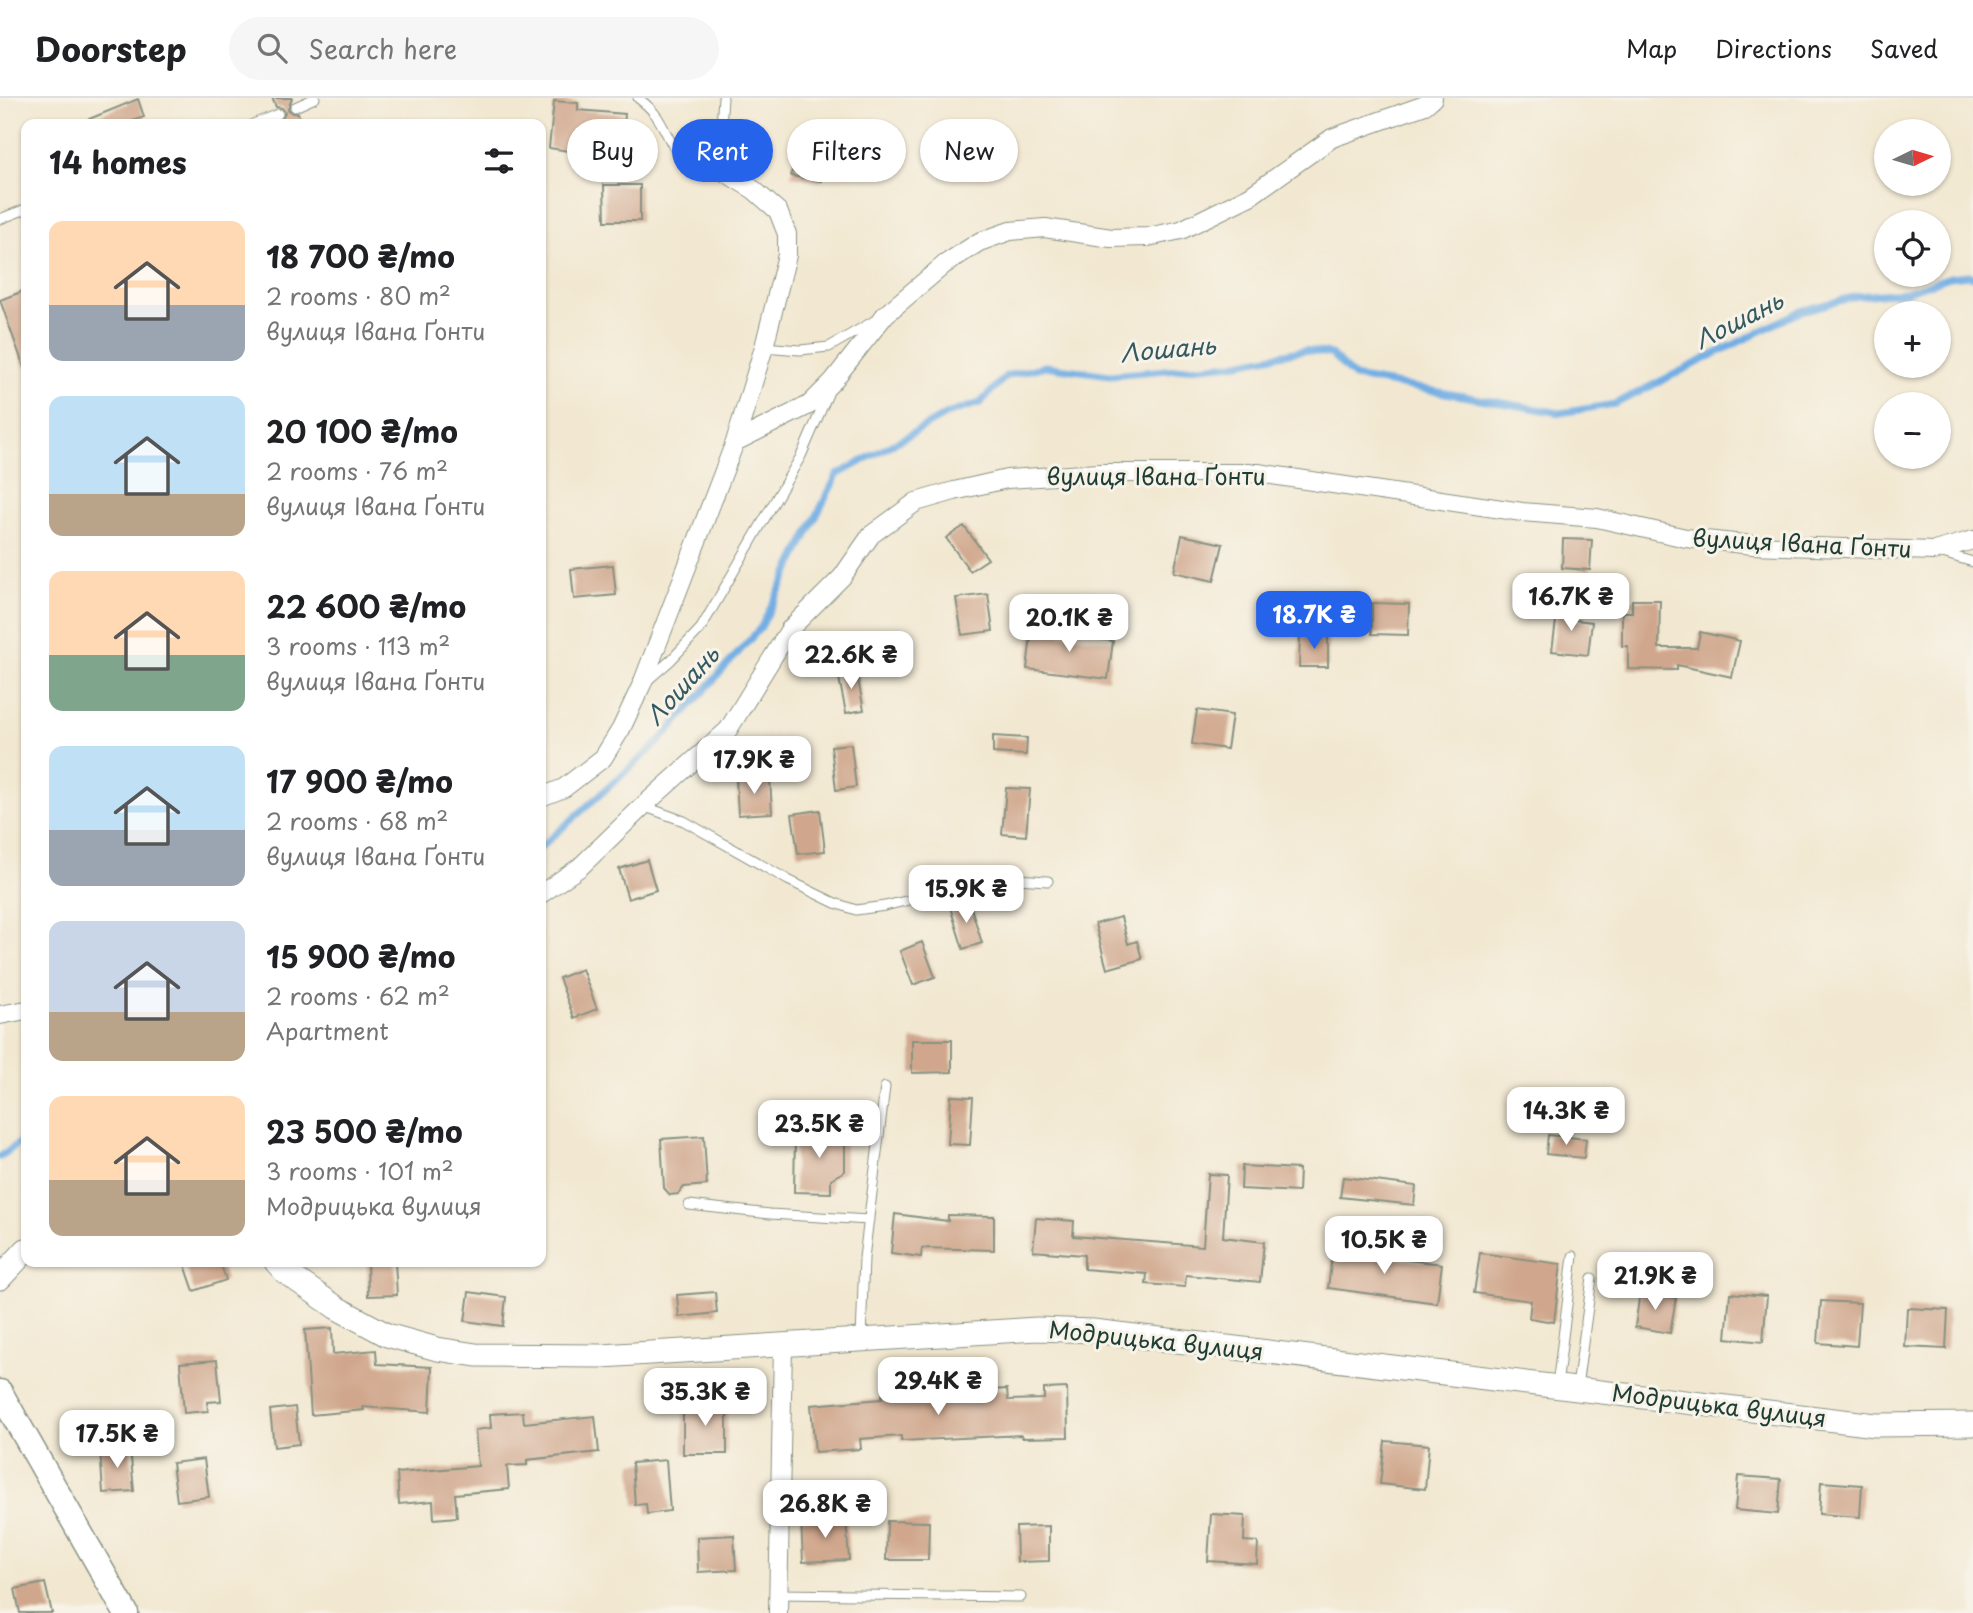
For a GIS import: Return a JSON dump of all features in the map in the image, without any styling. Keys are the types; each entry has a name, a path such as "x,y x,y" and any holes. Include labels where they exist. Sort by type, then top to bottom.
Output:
{"main road":[{"path":"0,1392 126,1613"}],"street":[{"path":"735,442 809,405 833,382 885,315 945,264 979,242 1010,231 1045,228 1111,238 1148,237 1181,230 1250,196 1332,138 1425,105 1433,98"},
{"path":"546,795 564,788 603,758 621,729 642,684 735,442 764,347 787,255 787,234 778,211 741,182"},
{"name":"вулиця Івана Ґонти","path":"546,891 580,867 727,730 790,629 842,577 871,535 916,502 954,491 1007,479 1099,473 1258,473 1522,512 1597,518 1686,538 1753,545 1934,551 1973,540"},
{"path":"0,1015 21,1011"},
{"path":"0,1278 21,1255"},
{"name":"Модрицька вулиця","path":"282,1267 306,1286 387,1335 437,1349 476,1355 564,1356 1037,1329 1093,1331 1876,1425 1973,1424"},
{"path":"778,1613 783,1344"}],"lane":[{"path":"295,107 316,98"},
{"path":"638,98 662,120 672,142"},
{"path":"722,119 723,98"},
{"path":"266,119 278,114"},
{"path":"0,219 21,211"},
{"path":"764,347 800,350 829,347 885,315"},
{"path":"642,684 671,660 701,628 801,457 833,382"},
{"path":"1934,551 1973,562"},
{"path":"643,806 684,821 788,880 835,903 856,909 885,906 998,878 1048,881"},
{"path":"861,1341 864,1258 885,1087"},
{"path":"689,1205 770,1214 869,1220"},
{"path":"1567,1388 1573,1255"},
{"path":"1567,1388 1592,1278"},
{"path":"778,1594 1021,1597"}],"building":[{"path":"272,98 292,98 288,109 292,113 298,113 300,119 282,119 285,112 276,107"},
{"path":"138,99 144,117 139,119 89,119"},
{"path":"554,101 578,103 578,110 625,114 625,119 567,119 567,151 549,148"},
{"path":"604,185 640,185 640,221 605,221"},
{"path":"21,292 21,359 0,300"},
{"path":"964,526 988,559 970,571 946,538"},
{"path":"1182,535 1223,544 1214,581 1174,572"},
{"path":"1563,539 1592,540 1590,570 1562,568"},
{"path":"613,565 616,595 574,599 571,569"},
{"path":"988,594 993,631 962,635 956,598"},
{"path":"1632,600 1660,600 1659,648 1697,648 1700,632 1740,641 1732,677 1677,665 1677,670 1628,669 1628,646 1622,646 1622,612 1632,612"},
{"path":"1372,603 1409,604 1408,635 1372,634"},
{"path":"1558,606 1577,609 1575,620 1592,622 1588,655 1552,651"},
{"path":"1032,628 1060,630 1060,634 1113,641 1108,679 1027,669"},
{"path":"1300,634 1328,634 1328,667 1299,667"},
{"path":"856,669 864,710 846,713 838,673"},
{"path":"1197,710 1232,715 1227,749 1192,744"},
{"path":"993,736 1027,738 1026,755 993,753"},
{"path":"851,744 856,787 836,790 831,746"},
{"path":"770,777 772,813 738,815 736,778"},
{"path":"1006,788 1030,789 1026,836 1002,834"},
{"path":"820,810 825,851 798,854 792,814"},
{"path":"647,860 656,890 628,899 619,869"},
{"path":"969,901 982,943 963,949 950,907"},
{"path":"1121,917 1128,944 1137,941 1142,959 1107,969 1095,924"},
{"path":"922,942 935,977 913,985 900,951"},
{"path":"582,969 597,1009 574,1018 559,978"},
{"path":"912,1040 952,1040 952,1072 912,1073"},
{"path":"951,1096 973,1097 970,1145 948,1144"},
{"path":"817,1128 845,1129 845,1171 831,1179 831,1193 794,1192 795,1136 817,1136"},
{"path":"1548,1135 1586,1139 1584,1158 1546,1154"},
{"path":"704,1136 707,1185 684,1187 678,1194 670,1195 664,1188 661,1139"},
{"path":"1242,1166 1299,1169 1298,1192 1241,1189"},
{"path":"1208,1174 1227,1175 1223,1237 1264,1242 1260,1282 1186,1275 1185,1287 1146,1284 1147,1274 1084,1269 1084,1255 1033,1251 1036,1218 1074,1221 1073,1236 1203,1246"},
{"path":"1343,1177 1416,1186 1414,1205 1340,1197"},
{"path":"895,1214 948,1221 948,1215 994,1216 994,1250 922,1248 921,1257 891,1253"},
{"path":"1333,1248 1442,1264 1437,1303 1328,1288"},
{"path":"1480,1253 1561,1264 1554,1322 1529,1318 1531,1301 1474,1293"},
{"path":"186,1267 222,1267 226,1280 194,1291"},
{"path":"367,1267 395,1267 397,1295 368,1296"},
{"path":"469,1292 506,1297 503,1326 465,1321"},
{"path":"715,1292 717,1313 679,1317 677,1295"},
{"path":"1640,1292 1676,1298 1670,1333 1635,1327"},
{"path":"1730,1293 1767,1296 1763,1342 1726,1338"},
{"path":"1821,1301 1860,1303 1857,1346 1818,1343"},
{"path":"1907,1308 1948,1310 1946,1349 1905,1347"},
{"path":"332,1328 333,1354 376,1350 377,1364 432,1367 430,1412 363,1407 364,1410 311,1415 305,1330"},
{"path":"217,1360 221,1401 207,1402 208,1411 184,1413 180,1363"},
{"path":"926,1382 927,1394 1007,1389 1008,1400 1044,1399 1044,1389 1067,1388 1068,1437 1022,1438 1022,1435 901,1441 901,1436 860,1439 861,1449 815,1452 811,1405 882,1399 882,1395 898,1394 897,1384"},
{"path":"683,1403 727,1403 727,1454 683,1454"},
{"path":"295,1407 299,1444 274,1447 270,1410"},
{"path":"523,1412 524,1423 595,1416 599,1452 527,1460 527,1465 507,1466 509,1489 455,1494 457,1517 434,1519 433,1501 399,1504 397,1473 478,1466 475,1430 491,1428 490,1414"},
{"path":"1385,1441 1429,1445 1425,1489 1380,1484"},
{"path":"130,1447 134,1491 103,1493 100,1449"},
{"path":"204,1459 209,1497 177,1501 172,1463"},
{"path":"666,1460 670,1511 647,1514 646,1504 635,1505 632,1463"},
{"path":"1738,1476 1781,1479 1778,1514 1735,1510"},
{"path":"1821,1482 1862,1485 1860,1517 1819,1514"},
{"path":"1211,1514 1245,1516 1244,1541 1258,1542 1257,1564 1208,1561"},
{"path":"846,1517 849,1560 803,1562 801,1519"},
{"path":"887,1521 929,1522 928,1560 886,1560"},
{"path":"1049,1526 1049,1561 1017,1562 1016,1527"},
{"path":"734,1535 736,1570 698,1572 697,1537"},
{"path":"45,1583 52,1613 20,1613 15,1589"}],"waterway":[{"name":"Лошань","path":"546,843 657,744 761,627 837,475 949,413 980,403 1006,376 1045,366 1110,375 1233,364 1305,350 1331,354 1354,377 1560,413 1615,404 1801,311 1857,296 1906,292 1950,277 1973,277"},
{"name":"Лошань","path":"0,1157 21,1142"}]}
